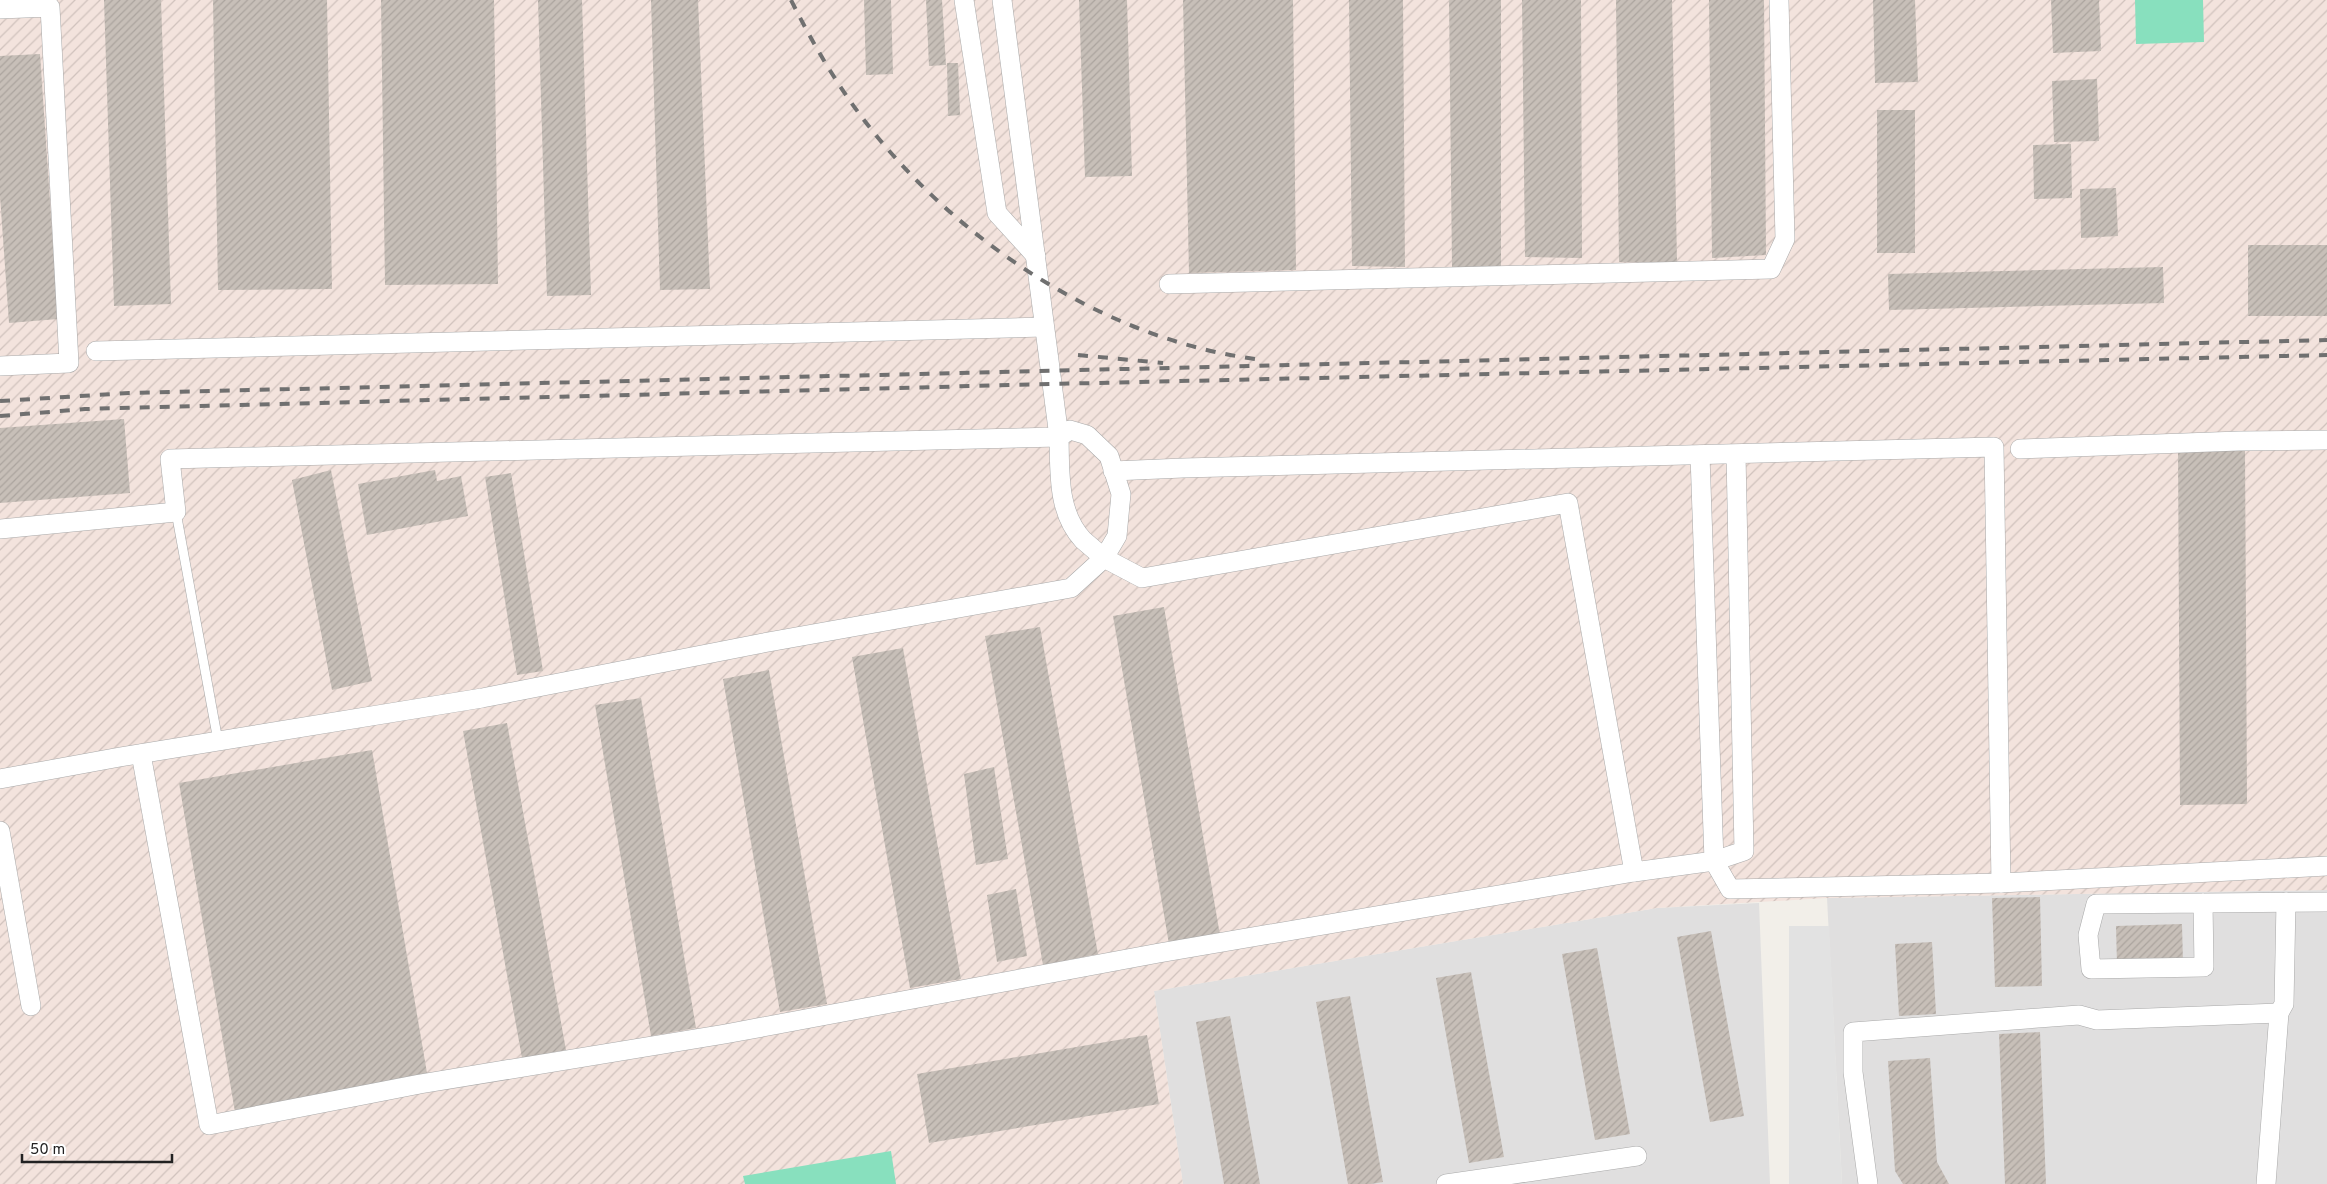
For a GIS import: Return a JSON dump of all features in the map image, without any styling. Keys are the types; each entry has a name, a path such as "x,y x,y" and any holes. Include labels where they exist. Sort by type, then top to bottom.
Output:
{"street":[{"path":"964,0 997,213 1036,256"},
{"path":"1002,0 1059,437 1060,488 1067,513 1082,539 1104,558 1142,578 1568,502 1634,872"},
{"path":"1168,284 1771,269 1785,238 1779,0"},
{"path":"0,9 50,7 68,363 0,366"},
{"path":"96,351 1044,327"},
{"path":"0,528 176,512 170,459 1059,437 1070,430 1087,435 1109,456 1121,494 1116,536 1104,558 1071,588 763,643 482,698 0,779"},
{"path":"2020,449 2327,440"},
{"path":"1114,471 1994,448 2002,883"},
{"path":"140,754 208,1125 420,1084 725,1034 1169,952 1634,872 1714,861 1744,851 1736,454"},
{"path":"1700,455 1714,861 1730,889 2002,883 2327,866"},
{"path":"0,831 32,1006"},
{"path":"2203,903 2204,967 2092,969 2088,934 2096,904 2286,902 2327,902"},
{"path":"2266,1184 2279,1013 2284,1004 2286,902"},
{"path":"1868,1184 1854,1072 1853,1032 2079,1015 2097,1020 2279,1013"},
{"path":"1446,1184 1637,1156"}],"lane":[{"path":"176,512 218,741"}],"shaded area":[{"path":"0,0 2327,0 2327,890 1827,898 1657,908 1154,991 1183,1184 0,1184"},
{"path":"2327,890 2327,1184 1842,1184 1827,898"},
{"path":"1759,903 1770,1184 1183,1184 1154,991 1657,908"},
{"path":"1789,926 1829,926 1842,1184 1789,1184"}],"green space":[{"path":"2135,0 2203,0 2204,42 2136,44"},
{"path":"891,1151 896,1184 745,1184 743,1176"}],"building":[{"path":"104,0 161,0 171,304 114,306"},
{"path":"213,0 327,0 332,289 218,290"},
{"path":"381,0 494,0 498,284 385,285"},
{"path":"538,0 582,0 591,295 547,296"},
{"path":"651,0 698,0 710,289 660,290"},
{"path":"864,0 891,0 893,74 866,75"},
{"path":"926,0 942,0 946,65 929,66"},
{"path":"1079,0 1127,0 1132,176 1085,177"},
{"path":"1183,0 1293,0 1296,270 1189,273"},
{"path":"1349,0 1403,0 1405,267 1352,266"},
{"path":"1449,0 1501,0 1501,267 1452,267"},
{"path":"1522,0 1581,0 1582,258 1525,257"},
{"path":"1616,0 1672,0 1677,262 1619,262"},
{"path":"1709,0 1764,0 1766,255 1712,258"},
{"path":"1873,0 1915,0 1918,82 1875,83"},
{"path":"2051,0 2099,0 2101,51 2053,53"},
{"path":"40,54 58,319 9,323 0,196 0,56"},
{"path":"947,63 958,63 960,115 948,116"},
{"path":"2097,79 2099,141 2054,142 2052,81"},
{"path":"1877,110 1915,110 1915,253 1877,253"},
{"path":"2071,144 2072,198 2034,199 2033,145"},
{"path":"2116,188 2118,236 2081,238 2080,189"},
{"path":"2248,245 2327,245 2327,316 2248,316"},
{"path":"2163,267 2164,303 1889,310 1888,274"},
{"path":"124,419 130,493 0,503 0,428"},
{"path":"2245,448 2247,804 2180,805 2178,449"},
{"path":"331,470 372,681 332,690 292,480"},
{"path":"435,470 437,481 461,476 468,516 367,535 358,484"},
{"path":"511,473 543,671 517,675 485,477"},
{"path":"1164,607 1221,941 1170,950 1113,616"},
{"path":"1040,627 1098,954 1043,965 985,636"},
{"path":"903,648 961,979 910,988 852,657"},
{"path":"769,670 827,1004 780,1012 723,679"},
{"path":"641,698 696,1028 651,1036 595,705"},
{"path":"507,723 566,1050 522,1058 463,731"},
{"path":"372,750 428,1079 235,1112 179,783"},
{"path":"994,767 1008,859 976,865 964,774"},
{"path":"1016,889 1027,956 997,962 987,895"},
{"path":"2040,897 2042,986 1995,987 1992,898"},
{"path":"2182,924 2183,963 2117,965 2116,926"},
{"path":"1711,931 1744,1116 1710,1122 1677,937"},
{"path":"1932,942 1936,1014 1899,1016 1895,944"},
{"path":"1597,948 1630,1134 1595,1140 1562,954"},
{"path":"1471,972 1504,1157 1469,1163 1436,978"},
{"path":"1350,996 1383,1182 1371,1184 1348,1184 1316,1002"},
{"path":"1230,1016 1260,1184 1224,1184 1196,1022"},
{"path":"2040,1032 2046,1184 2005,1184 1999,1034"},
{"path":"1147,1035 1159,1104 929,1143 917,1074"},
{"path":"1930,1058 1937,1162 1949,1184 1903,1184 1895,1171 1888,1061"}],"railway":[{"path":"791,0 840,86 886,147 929,193 977,235 1029,272 1085,304 1143,330 1203,349 1264,360"},
{"path":"0,401 129,393 2327,340"},
{"path":"1078,355 1163,363"},
{"path":"0,416 85,409 1051,384 2327,355"}]}
